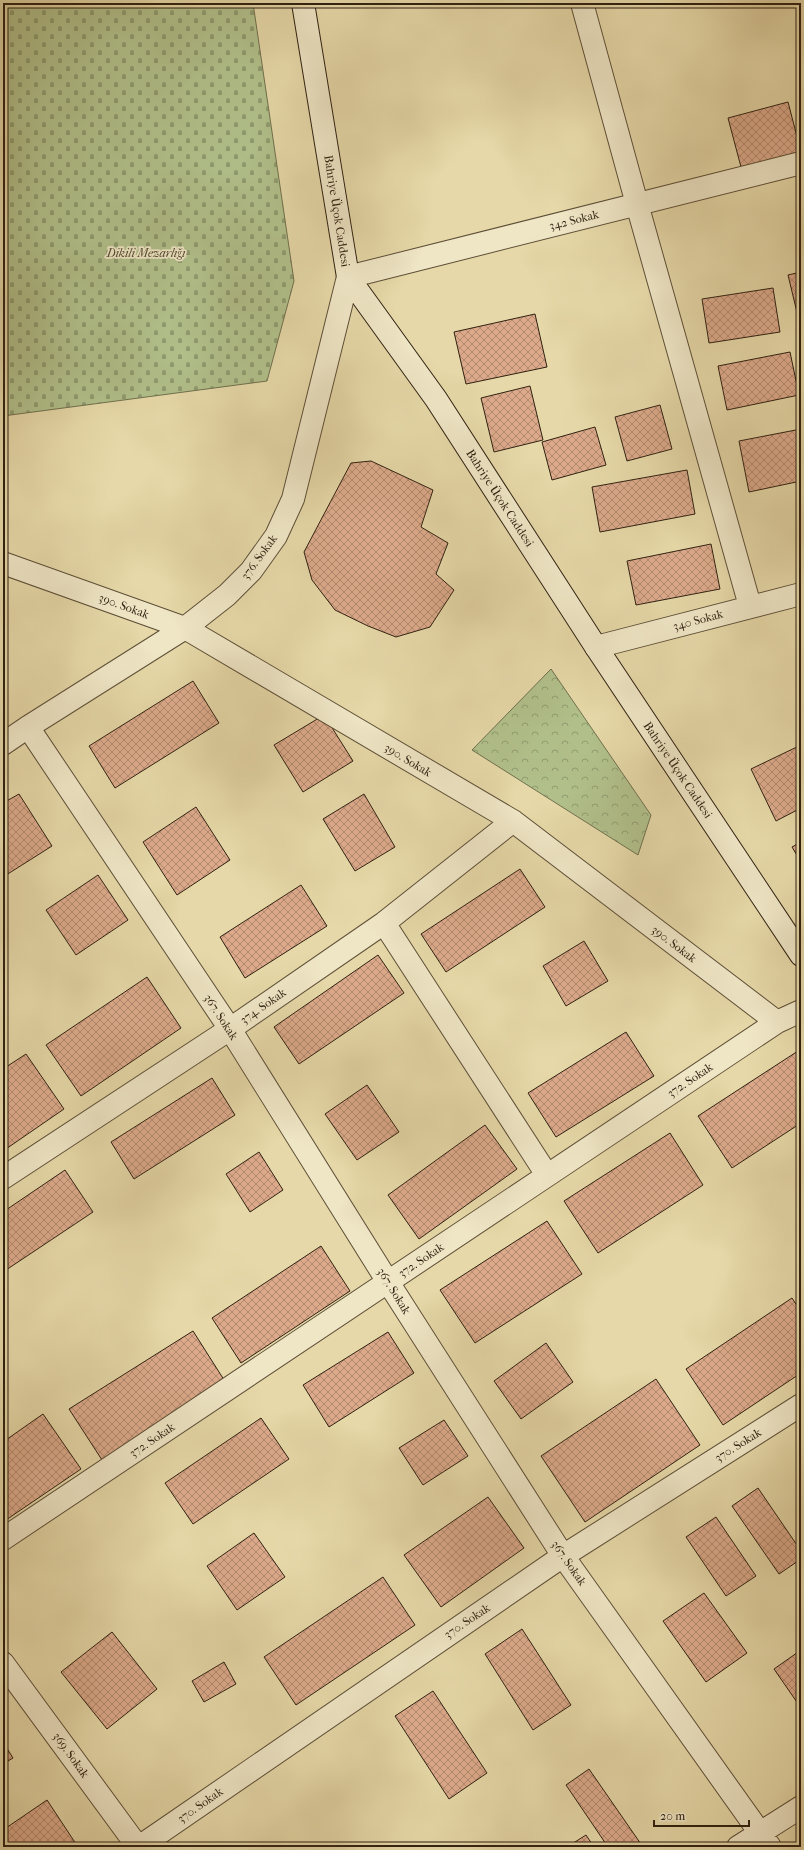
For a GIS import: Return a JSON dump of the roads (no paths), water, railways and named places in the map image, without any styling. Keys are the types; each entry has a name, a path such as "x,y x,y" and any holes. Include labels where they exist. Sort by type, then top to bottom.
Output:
{"street":[{"name":"Bahriye Üçok Caddesi","path":"303,3 348,277 436,399 596,647 801,955"},
{"path":"582,3 750,606"},
{"name":"342 Sokak","path":"348,277 801,163"},
{"name":"376. Sokak","path":"3,744 185,628 227,595 252,571 276,536 294,499 348,277"},
{"name":"390. Sokak","path":"3,562 185,628 513,821 777,1022"},
{"name":"340 Sokak","path":"596,647 801,594"},
{"name":"367. Sokak","path":"28,727 230,1029 388,1282 563,1556 766,1840"},
{"name":"374. Sokak","path":"3,1178 230,1029 384,923 513,821"},
{"path":"384,923 547,1175"},
{"name":"372. Sokak","path":"3,1538 777,1022 801,1011"},
{"name":"370. Sokak","path":"138,1847 563,1556 801,1405"},
{"name":"369. Sokak","path":"3,1663 138,1847"},
{"path":"738,1847 766,1840 801,1807"}],"park label":[{"name":"Dikili Mezarlığı","path":"146,253"}]}
